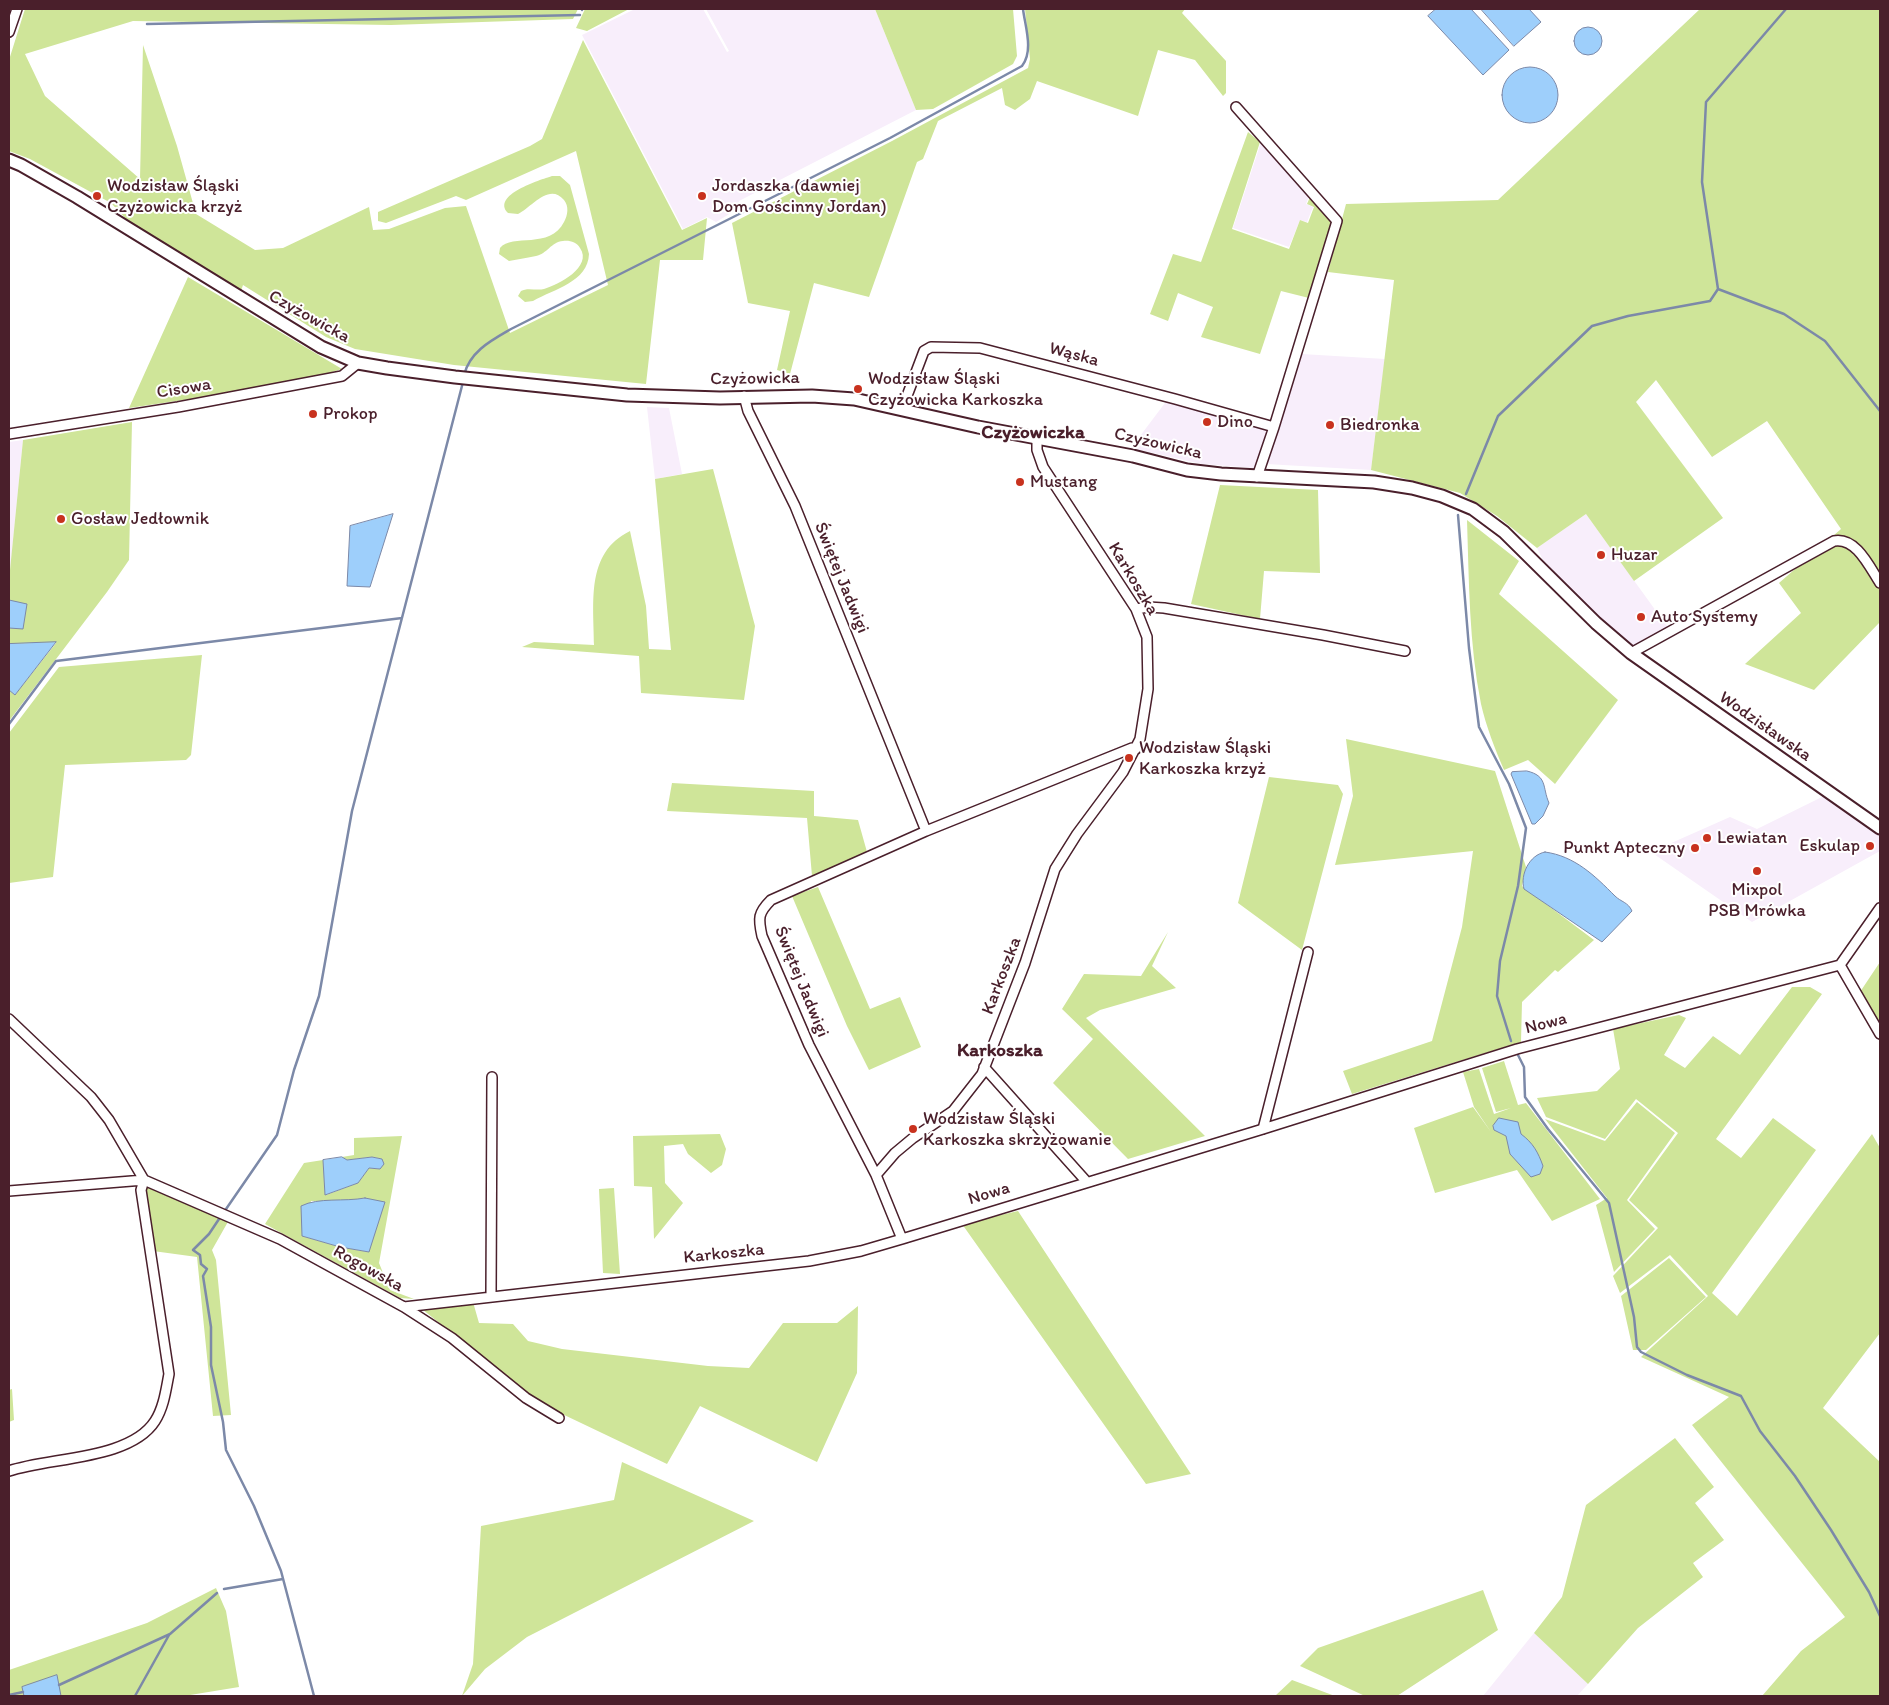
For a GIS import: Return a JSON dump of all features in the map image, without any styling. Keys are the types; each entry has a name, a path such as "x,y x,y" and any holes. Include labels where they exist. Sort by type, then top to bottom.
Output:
{"street":[{"path":"9,32 17,9"},
{"path":"1236,107 1337,221 1274,427 1257,476"},
{"name":"Czyżowicka","path":"9,160 77,197 321,347 358,363 455,377 627,395 720,398 812,396 854,399 978,427 1133,456 1187,470 1257,476 1374,482 1412,488 1442,496 1473,509 1504,532 1530,556"},
{"name":"Wąska","path":"902,409 924,351 931,347 980,348 1274,427"},
{"name":"Cisowa","path":"9,434 178,407 342,376 358,363"},
{"name":"Świętej Jadwigi","path":"744,396 748,411 795,506 926,831"},
{"name":"Karkoszka","path":"876,1175 895,1153 913,1138 953,1111 973,1086 984,1067 1025,963 1054,869 1077,834 1123,772 1136,749 1145,713 1149,664 1147,637 1136,609 1043,466 1037,450 1037,437"},
{"path":"1631,653 1834,541 1841,540 1851,543 1880,582"},
{"name":"Wodzisławska","path":"1530,556 1596,623 1631,653 1880,828"},
{"path":"1136,609 1148,607 1164,608 1405,651"},
{"name":"Świętej Jadwigi","path":"876,1175 809,1045 762,936 759,921 762,909 771,900 926,831 1132,748 1136,749"},
{"path":"1880,908 1840,965 1880,1034"},
{"path":"1263,1129 1308,952"},
{"name":"Nowa","path":"902,1239 1517,1049 1840,965"},
{"path":"9,1019 91,1097 109,1120 144,1180 141,1190 169,1374 163,1403 155,1421 142,1436 122,1445 9,1471"},
{"path":"984,1067 1086,1181"},
{"path":"491,1296 492,1077"},
{"path":"876,1175 902,1239"},
{"name":"Rogowska","path":"9,1191 144,1180 280,1239 404,1307 452,1338 526,1398 559,1418"},
{"name":"Karkoszka","path":"404,1307 809,1261 861,1251 902,1239"}],"shaded area":[{"path":"635,9 703,9 727,52 729,51 706,9 875,9 916,110 739,201 741,207 716,222 707,217 683,229 582,35"},
{"path":"1261,142 1309,196 1306,204 1313,207 1307,222 1300,220 1289,247 1233,228"},
{"path":"1302,354 1385,359 1371,470 1266,464"},
{"path":"1168,399 1268,428 1269,434 1260,461 1255,468 1202,464 1131,448"},
{"path":"647,407 669,408 682,474 655,479"},
{"path":"23,440 15,520 9,585 9,442"},
{"path":"1586,514 1669,629 1638,646 1631,646 1588,607 1543,560 1537,548"},
{"path":"1824,796 1880,836 1880,851 1752,922 1651,852 1730,817 1757,829"},
{"path":"1534,1633 1588,1684 1577,1696 1483,1696"}],"green space":[{"path":"25,9 578,9 573,19 391,25 133,21 25,54 45,96 140,179 143,45 177,146 196,214 255,250 283,248 369,207 373,230 389,229 445,208 466,206 510,333 608,285 576,151 466,200 456,196 386,223 378,221 378,212 530,146 542,139 583,40 682,230 707,218 703,260 660,260 646,384 454,365 355,349 326,337 243,285 241,291 127,220 111,203 30,159 9,151 9,60"},
{"path":"585,9 629,9 587,31 576,28"},
{"path":"875,9 1013,9 1017,56 1013,64 933,109 916,110"},
{"path":"1025,9 1185,9 1182,13 1226,61 1226,93 1223,96 1195,60 1158,50 1138,116 1037,81 1030,99 1015,110 1005,105 1002,88 938,121 923,159 917,162 869,297 814,283 790,374 777,370 790,311 748,303 732,223 892,141 1028,68 1030,59"},
{"path":"1700,9 1880,9 1880,622 1814,690 1745,664 1801,613 1779,583 1841,529 1767,421 1712,457 1656,380 1636,402 1723,518 1634,581 1586,514 1537,548 1497,516 1460,493 1371,470 1394,280 1328,272 1346,204 1498,200"},
{"path":"1248,132 1260,142 1232,229 1289,249 1300,220 1308,223 1314,207 1307,204 1310,197 1332,221 1309,298 1281,291 1260,354 1201,337 1213,307 1178,293 1168,321 1150,314 1173,254 1201,262"},
{"path":"552,176 560,176 570,185 589,254 587,264 583,271 568,284 533,301 525,302 518,296 521,291 526,289 544,289 557,284 572,274 582,262 583,255 579,246 568,241 555,243 540,255 509,261 499,254 500,248 506,244 541,239 558,231 567,214 567,205 558,195 546,195 518,214 508,213 505,206 506,200 511,194"},
{"path":"188,277 342,369 292,384 129,408"},
{"path":"132,422 129,560 9,721 9,690 15,695 56,643 9,644 9,580 23,440"},
{"path":"713,469 755,626 744,700 641,693 639,656 522,647 534,642 594,645 595,580 599,566 605,552 616,540 630,531 646,606 649,649 671,650 655,479"},
{"path":"1220,485 1318,490 1320,573 1264,571 1260,619 1191,604"},
{"path":"1467,520 1519,561 1499,594 1618,700 1555,784 1528,760 1504,770 1488,729 1481,704 1474,659 1470,612"},
{"path":"202,655 191,755 186,760 65,765 53,877 9,883 9,733 59,667"},
{"path":"1346,739 1495,771 1526,867 1522,886 1594,940 1558,972 1555,970 1522,1002 1521,1042 1352,1094 1343,1071 1432,1041 1462,927 1473,851 1335,865 1353,796"},
{"path":"1269,777 1338,785 1343,794 1302,950 1238,903"},
{"path":"672,783 814,791 814,816 858,820 867,852 812,876 807,818 667,811"},
{"path":"818,887 870,1009 900,997 921,1047 869,1070 847,1026 792,896"},
{"path":"1168,932 1152,966 1176,988 1100,1010 1086,1018 1205,1136 1128,1159 1053,1083 1093,1039 1062,1009 1084,974 1141,976"},
{"path":"1880,962 1880,1027 1860,992"},
{"path":"1792,987 1810,987 1822,994 1716,1139 1741,1158 1773,1118 1816,1150 1712,1293 1737,1316 1872,1134 1880,1148 1880,1333 1823,1408 1880,1462 1880,1696 1762,1696 1801,1651 1845,1617 1692,1425 1729,1397 1641,1357 1708,1296 1670,1255 1620,1293 1613,1276 1658,1228 1629,1200 1678,1133 1636,1099 1605,1139 1546,1117 1537,1098 1597,1091 1620,1069 1613,1029 1679,1015 1686,1018 1664,1055 1685,1068 1713,1036 1740,1055"},
{"path":"1504,1061 1518,1105 1526,1103 1600,1199 1552,1221 1517,1170 1435,1193 1414,1128 1473,1107 1491,1132 1474,1107 1463,1072 1479,1069 1494,1114 1511,1108 1496,1112 1482,1068"},
{"path":"1637,1102 1675,1133 1627,1200 1655,1229 1614,1272 1596,1205 1607,1198 1545,1119 1605,1141"},
{"path":"720,1134 726,1149 722,1165 711,1173 688,1154 683,1144 664,1146 665,1183 683,1203 654,1239 652,1187 634,1186 633,1136"},
{"path":"402,1136 379,1263 390,1290 414,1299 400,1298 265,1224 304,1163 323,1160 326,1195 358,1183 369,1168 380,1169 382,1159 372,1157 347,1160 342,1157 354,1155 354,1138","holes":["365,1198 369,1252 340,1247 302,1236 311,1201 348,1201"]},
{"path":"146,1186 229,1220 212,1250 216,1260 231,1415 213,1416 197,1257 153,1251 144,1191"},
{"path":"614,1188 620,1274 603,1273 599,1189"},
{"path":"1018,1211 1191,1474 1146,1484 962,1224"},
{"path":"1669,1258 1706,1297 1646,1350 1633,1350 1621,1296"},
{"path":"473,1302 479,1323 513,1324 528,1341 562,1349 708,1366 749,1368 783,1323 837,1323 858,1306 857,1373 817,1462 700,1406 667,1464 537,1402 422,1309"},
{"path":"12,1389 14,1420 9,1422 9,1390"},
{"path":"1675,1438 1714,1487 1695,1503 1724,1540 1693,1563 1703,1577 1638,1628 1588,1684 1534,1633 1562,1597 1586,1505"},
{"path":"622,1462 754,1521 527,1637 485,1669 462,1696 473,1664 481,1526 614,1500"},
{"path":"216,1588 226,1611 239,1687 184,1696 9,1696 9,1670 147,1623"},
{"path":"1483,1590 1498,1630 1397,1696 1365,1696 1300,1666 1318,1648"},
{"path":"1292,1680 1335,1696 1275,1696"}],"water":[{"path":"1436,9 1471,9 1509,50 1483,75 1428,16"},
{"path":"1481,9 1529,9 1541,22 1514,46"},
{"path":"1588,27 1598,31 1602,41 1598,51 1588,55 1578,51 1574,41 1578,31"},
{"path":"1530,67 1541,69 1550,75 1556,84 1558,95 1556,106 1550,115 1541,121 1530,123 1519,121 1510,115 1504,106 1502,95 1504,84 1510,75 1519,69"},
{"path":"393,514 370,587 347,586 350,526"},
{"path":"9,600 27,604 23,629 9,628"},
{"path":"56,642 15,695 9,690 9,644"},
{"path":"1527,771 1534,773 1541,779 1549,803 1543,816 1535,824 1532,824 1511,774 1512,772"},
{"path":"1545,852 1566,858 1584,868 1632,911 1602,942 1524,889 1523,878 1527,866 1534,857"},
{"path":"1499,1118 1518,1122 1521,1134 1532,1144 1541,1161 1543,1166 1540,1174 1531,1177 1510,1154 1506,1136 1494,1130 1493,1126"},
{"path":"342,1157 347,1160 372,1157 382,1159 384,1164 380,1169 369,1168 358,1183 325,1195 323,1160"},
{"path":"365,1198 385,1202 369,1252 340,1247 302,1236 301,1206 324,1201"},
{"path":"57,1675 61,1696 24,1696 22,1687"}],"waterway":[{"path":"464,375 471,359 476,353 489,342 511,329 890,138 1022,66 1028,53 1023,9"},
{"path":"1466,494 1498,416 1592,326 1628,316 1710,301 1718,289 1702,182 1706,102 1786,9"},
{"path":"147,24 580,15"},
{"path":"1718,289 1784,314 1825,341 1880,411"},
{"path":"224,1212 277,1135 294,1070 319,996 352,811 463,382"},
{"path":"1458,515 1469,648 1479,727 1509,784 1526,828 1518,886 1500,961 1497,996 1511,1041"},
{"path":"9,724 56,661 402,618"},
{"path":"1518,1055 1524,1067 1525,1097 1548,1129 1609,1203 1634,1317 1637,1347 1641,1352 1687,1375 1741,1396 1760,1431 1795,1476 1831,1530 1869,1592 1880,1616"},
{"path":"221,1216 209,1234 193,1250 200,1255 201,1264 207,1269 203,1276 211,1327 211,1365 223,1422 226,1450 254,1506 281,1571 314,1696"},
{"path":"224,1589 283,1579"},
{"path":"59,1685 170,1634 217,1593"},
{"path":"135,1696 169,1635"},
{"path":"9,1695 23,1692"}],"place":[{"name":"Wodzisław Śląski Czyżowicka krzyż","path":"97,196"},
{"name":"Jordaszka (dawniej Dom Gościnny Jordan)","path":"702,196"},
{"name":"Wodzisław Śląski Czyżowicka Karkoszka","path":"858,389"},
{"name":"Prokop","path":"313,414"},
{"name":"Dino","path":"1207,422"},
{"name":"Biedronka","path":"1330,425"},
{"name":"Mustang","path":"1020,482"},
{"name":"Gosław Jedłownik","path":"61,519"},
{"name":"Huzar","path":"1601,555"},
{"name":"Auto Systemy","path":"1641,617"},
{"name":"Wodzisław Śląski Karkoszka krzyż","path":"1129,758"},
{"name":"Lewiatan","path":"1707,838"},
{"name":"Eskulap","path":"1870,846"},
{"name":"Punkt Apteczny","path":"1695,848"},
{"name":"Mixpol PSB Mrówka","path":"1757,871"},
{"name":"Wodzisław Śląski Karkoszka skrzyżowanie","path":"913,1129"}],"district":[{"name":"Czyżowiczka","path":"1033,433"},
{"name":"Karkoszka","path":"1000,1051"}]}
